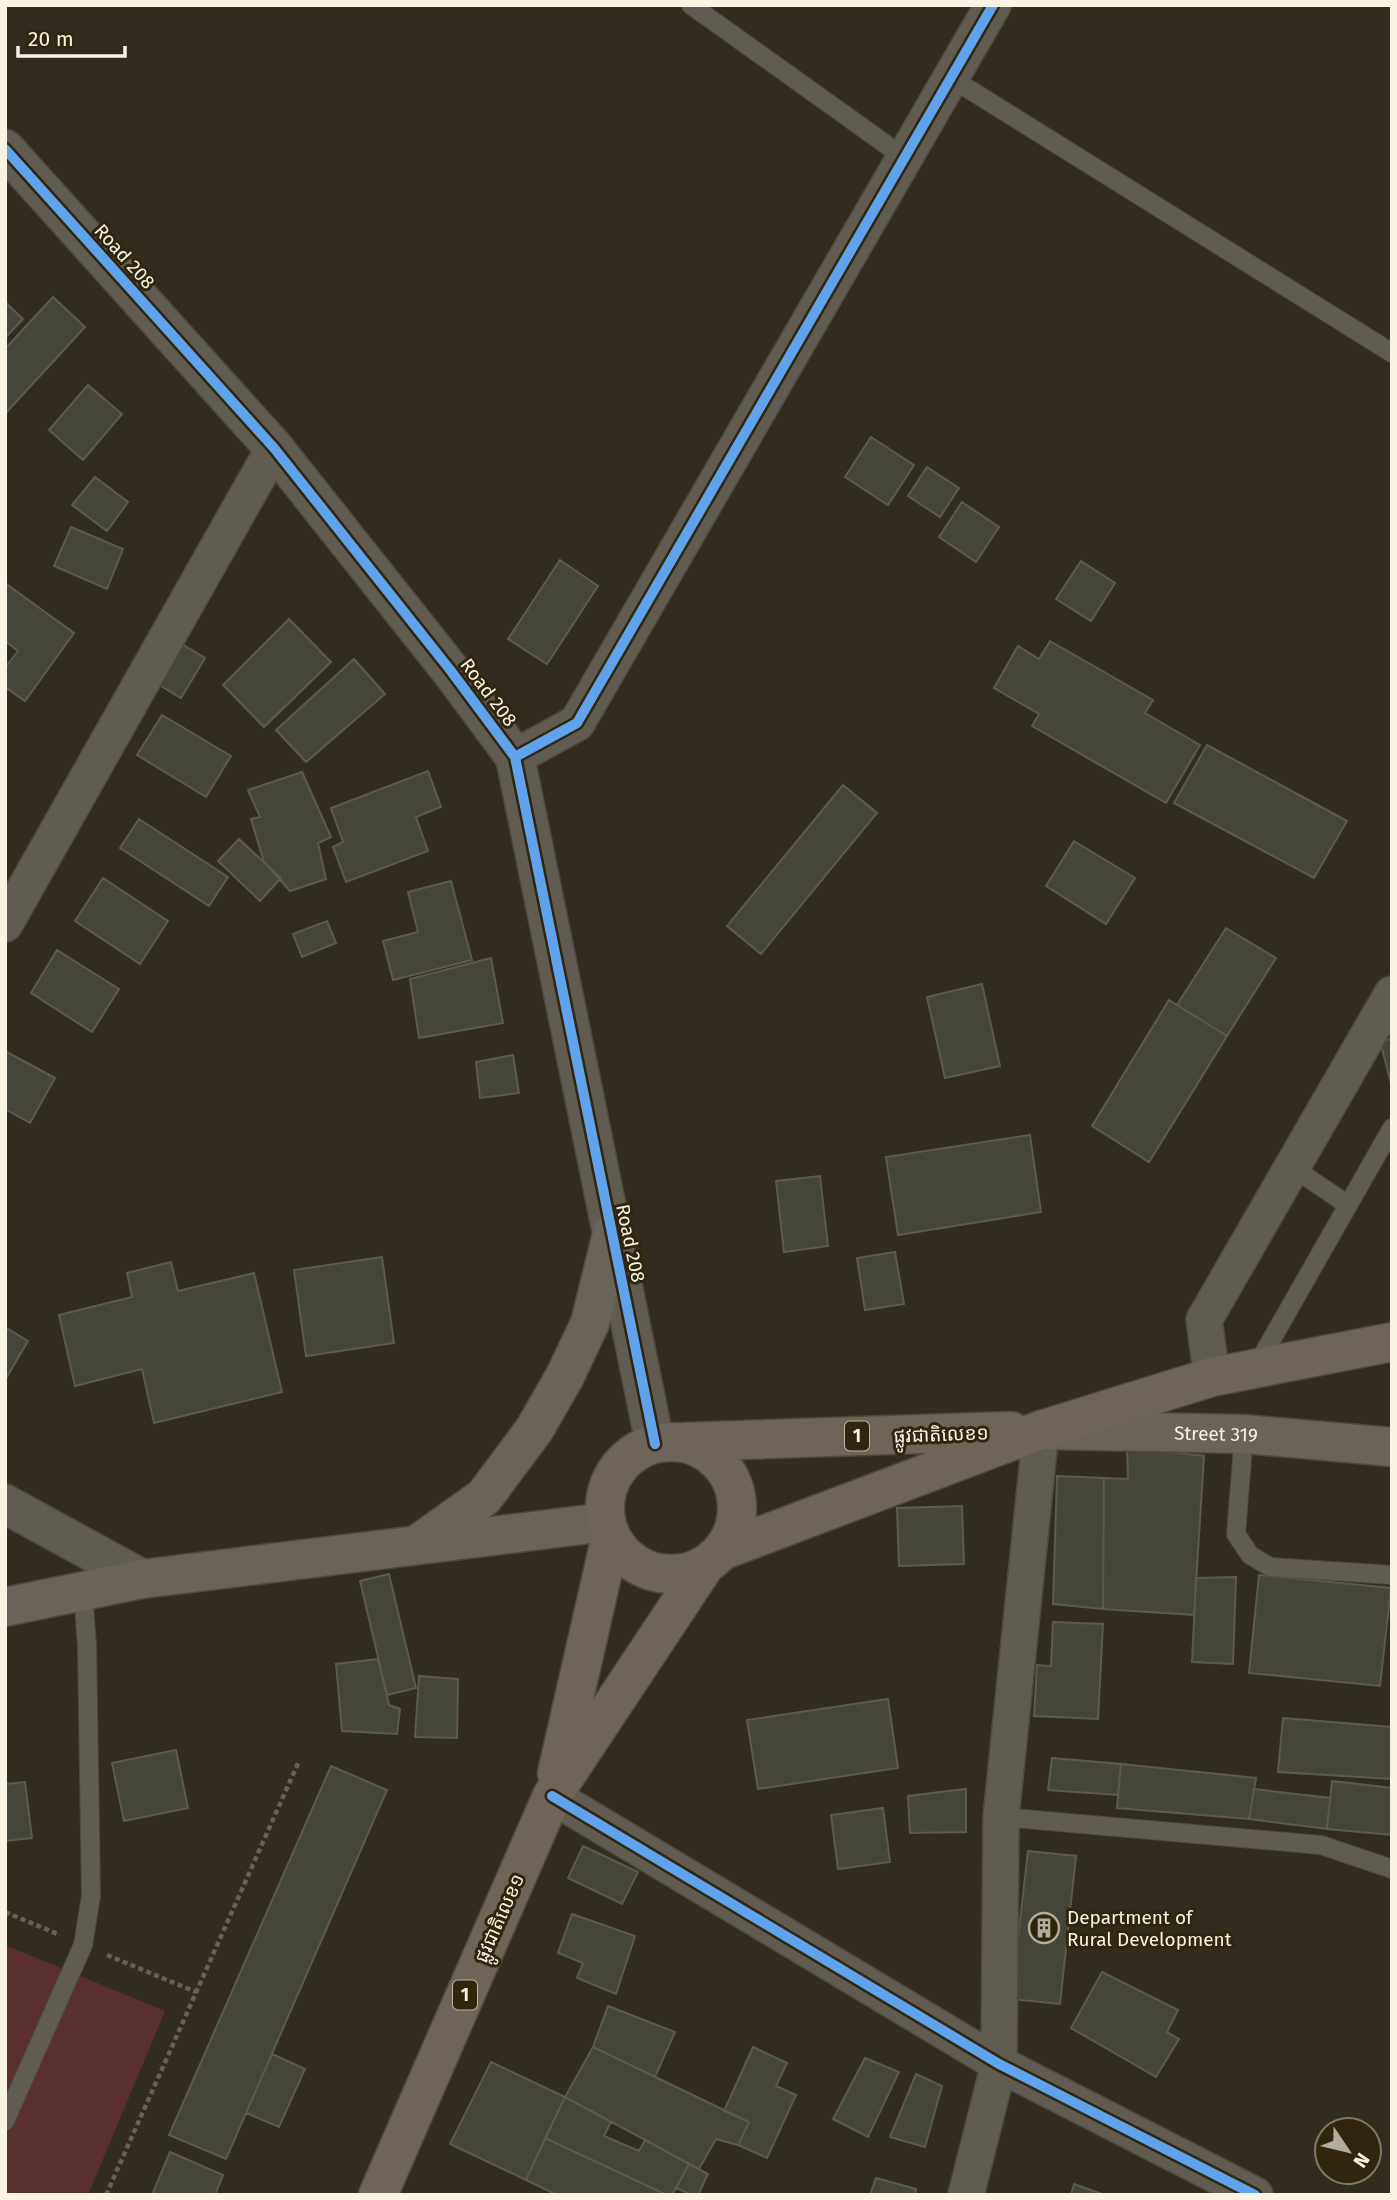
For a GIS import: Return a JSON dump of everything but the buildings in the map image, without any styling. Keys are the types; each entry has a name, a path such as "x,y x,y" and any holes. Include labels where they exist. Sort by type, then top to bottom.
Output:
{"highway":[{"name":"ផ្លូវជាតិលេខ១","path":"378,2195 552,1796 714,1557 1041,1430 1212,1377 1392,1342"},
{"name":"ផ្លូវជាតិលេខ១","path":"664,1443 1041,1430"},
{"name":"1","path":"664,1443 693,1446 712,1456 726,1471 735,1491 737,1511 732,1532 714,1557 689,1572 652,1572 635,1564 621,1552 609,1529 605,1502 610,1482 621,1466 636,1452 664,1443"},
{"name":"ផ្លូវជាតិលេខ១","path":"552,1796 609,1529"}],"main road":[{"path":"416,1545 484,1497 534,1430 565,1376 590,1323 612,1234"},
{"name":"Street 319","path":"1041,1430 1244,1434 1392,1447"},
{"path":"5,1607 142,1579 416,1545 609,1529"}],"street":[{"path":"515,757 577,723 993,5"},
{"name":"Road 208","path":"5,149 274,449 451,671 515,757 612,1234 664,1443"},
{"path":"5,924 274,449"},
{"path":"1212,1377 1204,1320 1392,994"},
{"path":"966,2195 999,2064 1001,1817 1041,1430"},
{"path":"5,1504 142,1579"},
{"path":"552,1796 999,2064 1255,2195"}],"lane":[{"path":"691,5 905,158"},
{"path":"951,78 1392,354"},
{"path":"1255,1368 1392,1128"},
{"path":"1292,1167 1348,1205"},
{"path":"1244,1434 1236,1534 1250,1555 1270,1567 1392,1575"},
{"path":"5,2121 83,1945 91,1896 87,1646 83,1591"},
{"path":"1001,1817 1321,1845 1392,1869"}],"path":[{"path":"106,2195 299,1760"}],"shaded area":[{"path":"5,1945 165,2011 88,2195 5,2195"}],"cycle path":[{"path":"515,757 577,723 993,5"},
{"path":"5,149 274,448 451,671 515,757 655,1444"},
{"path":"552,1796 999,2064 1255,2195"}],"place":[{"name":"Department of Rural Development","path":"1044,1928"}]}
